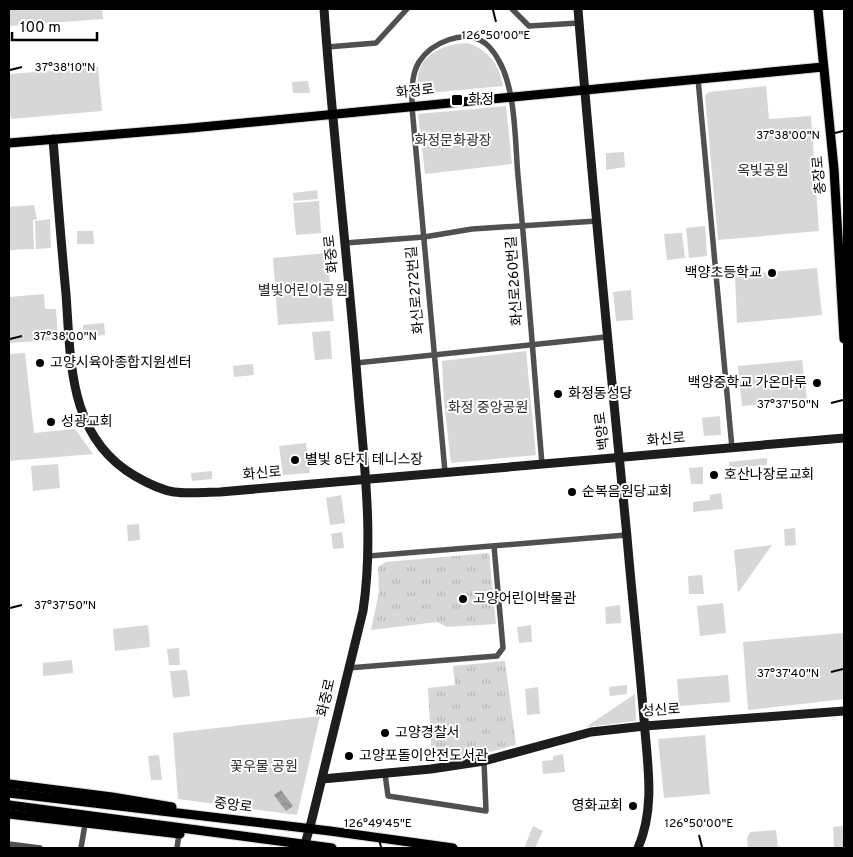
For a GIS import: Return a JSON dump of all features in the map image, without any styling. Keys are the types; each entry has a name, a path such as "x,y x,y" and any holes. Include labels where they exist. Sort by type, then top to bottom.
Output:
{"main road":[{"name":"화중로","path":"304,846 363,611 368,583 369,556 366,479 324,9"},
{"name":"백양로","path":"578,9 606,337 620,457 645,726 650,804 646,825 638,848"},
{"name":"충장로","path":"818,9 834,169 844,338"},
{"name":"화정로","path":"9,143 191,128 823,67"},
{"name":"화신로","path":"53,138 73,381 81,413 94,438 108,455 124,470 143,481 173,492 220,492 844,438"},
{"name":"성신로","path":"322,779 385,774 484,761 591,732 844,710"},
{"path":"9,784 112,797 241,821"},
{"name":"중앙로","path":"9,793 453,848"},
{"name":"중앙로","path":"9,805 304,846 332,848"},
{"path":"9,814 179,834 224,834"}],"street":[{"path":"327,47 376,43 407,9"},
{"path":"512,9 529,26 579,23"},
{"name":"화신로260번길","path":"412,107 412,82 418,63 437,44 445,40 466,37 484,42 504,70 511,97 542,464"},
{"path":"698,79 732,448"},
{"name":"화신로272번길","path":"412,107 445,472"},
{"path":"345,244 424,237 472,229 597,221"},
{"path":"356,363 606,337"},
{"path":"369,556 626,534"},
{"path":"348,668 497,656 503,648 494,546"},
{"path":"385,774 388,796 486,811 484,761"},
{"path":"81,848 85,824"},
{"path":"177,848 179,834"},
{"path":"9,844 40,848"}],"green space":[{"path":"9,9 102,9 103,19 9,26"},
{"name":"화정문화광장","path":"468,43 482,50 492,59 499,71 503,86 418,94 417,82 419,71 429,56 446,47"},
{"path":"98,67 102,111 11,119 9,105 10,74"},
{"path":"308,81 310,93 293,93 292,82"},
{"name":"옥빛공원","path":"766,86 769,119 811,116 819,231 718,240 705,95 710,92"},
{"name":"화정문화광장","path":"506,106 512,164 425,174 418,114"},
{"path":"624,152 625,167 606,170 606,153"},
{"path":"317,190 318,199 294,201 293,193"},
{"path":"319,201 321,233 296,235 293,203"},
{"path":"34,205 37,219 33,220 34,249 9,250 9,207"},
{"path":"50,219 51,248 36,249 35,221"},
{"path":"705,226 707,256 689,258 686,228"},
{"path":"77,231 93,231 94,244 77,244"},
{"path":"682,233 685,258 667,260 664,234"},
{"name":"별빛어린이공원","path":"327,253 334,321 278,325 273,258"},
{"path":"817,268 822,315 737,323 735,275"},
{"path":"631,290 633,320 616,321 613,292"},
{"path":"44,294 45,309 56,309 58,340 9,343 9,297"},
{"path":"104,323 105,335 84,337 83,325"},
{"path":"330,331 332,359 315,360 312,332"},
{"name":"화정 중앙공원","path":"526,351 536,455 451,463 444,402 442,361"},
{"path":"25,353 34,433 75,429 93,454 9,461 9,354"},
{"path":"802,360 807,400 742,406 738,366"},
{"path":"253,364 254,375 234,377 233,366"},
{"path":"720,416 721,435 704,436 702,418"},
{"name":"별빛 8단지 테니스장","path":"306,443 310,473 283,475 279,446"},
{"path":"767,458 767,465 729,468 729,462"},
{"path":"58,464 60,488 33,491 31,466"},
{"path":"703,467 703,484 691,484 689,468"},
{"path":"212,471 212,479 192,481 191,473"},
{"path":"721,493 723,509 693,512 693,502 710,500 710,495"},
{"path":"341,495 345,523 330,525 326,498"},
{"path":"139,524 140,540 128,541 127,525"},
{"path":"795,528 796,545 785,546 784,529"},
{"path":"342,532 344,548 333,549 331,534"},
{"path":"772,545 738,593 734,550"},
{"path":"489,553 496,624 447,627 437,622 371,630 379,592 378,567 386,562"},
{"path":"702,575 704,594 689,594 688,576"},
{"path":"723,603 726,633 700,636 697,606"},
{"path":"620,605 621,623 606,624 605,607"},
{"path":"148,625 150,647 115,651 113,629"},
{"path":"531,625 532,642 519,643 517,627"},
{"path":"844,633 844,699 748,710 743,642"},
{"path":"179,648 180,665 169,665 167,649"},
{"path":"72,660 73,673 43,676 43,663"},
{"path":"505,661 516,745 486,753 432,761 428,688 455,685 453,666"},
{"path":"187,670 190,696 173,698 170,671"},
{"path":"728,675 730,702 679,706 677,679"},
{"path":"627,685 627,694 610,696 609,687"},
{"path":"538,687 540,714 527,715 525,689"},
{"path":"635,694 636,721 586,727"},
{"name":"꽃우물 공원","path":"320,716 297,815 178,799 173,733"},
{"path":"705,735 710,794 664,798 658,739"},
{"path":"563,754 565,772 543,774 542,761 553,760 553,756"},
{"path":"159,755 162,780 151,780 148,756"},
{"path":"533,826 543,831 535,848 524,848"},
{"path":"844,826 844,848 834,848 833,827"},
{"path":"776,830 778,848 748,848 747,838 750,832"}],"water":[{"path":"281,790 293,806 286,811 274,795"}],"place":[{"name":"화정","path":"457,100"},
{"name":"백양초등학교","path":"772,273"},
{"name":"고양시육아종합지원센터","path":"40,363"},
{"name":"백양중학교 가온마루","path":"817,383"},
{"name":"화정동성당","path":"558,394"},
{"name":"성광교회","path":"51,422"},
{"name":"별빛 8단지 테니스장","path":"295,460"},
{"name":"호산나장로교회","path":"714,475"},
{"name":"순복음원당교회","path":"572,492"},
{"name":"고양어린이박물관","path":"463,599"},
{"name":"고양경찰서","path":"385,733"},
{"name":"고양포돌이안전도서관","path":"349,756"},
{"name":"영화교회","path":"633,806"}]}
